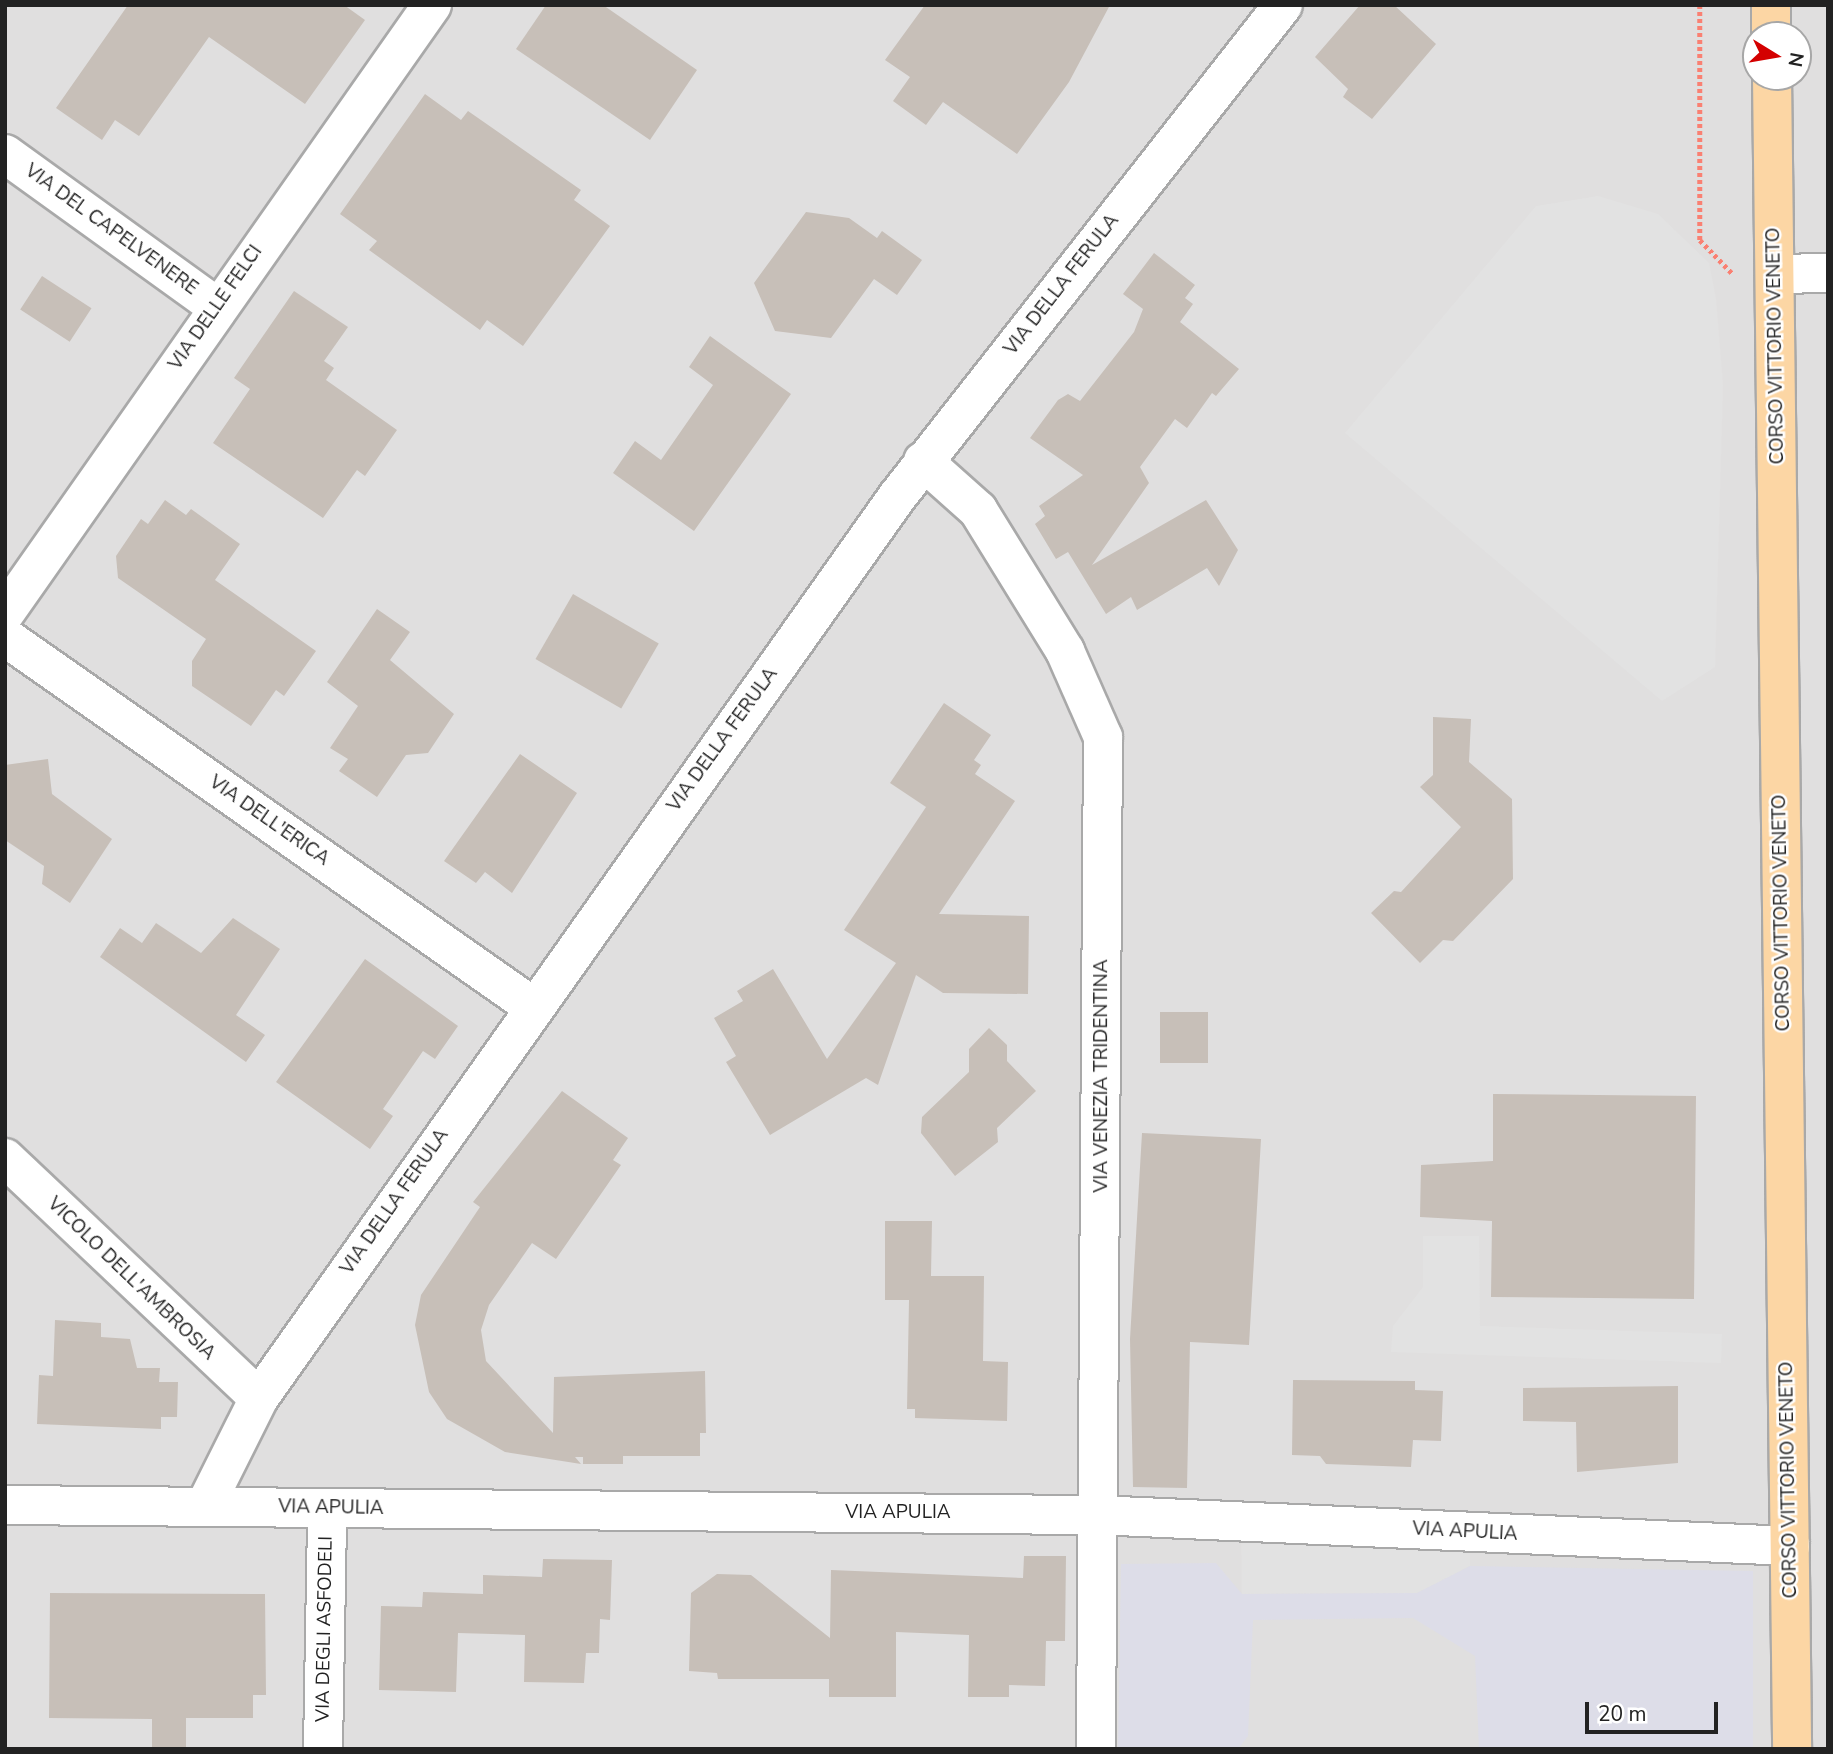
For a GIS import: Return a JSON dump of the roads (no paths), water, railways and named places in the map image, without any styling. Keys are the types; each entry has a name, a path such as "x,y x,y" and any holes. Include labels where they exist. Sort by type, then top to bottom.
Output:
{"main road":[{"name":"CORSO VITTORIO VENETO","path":"1772,91 1792,1749"}],"street":[{"name":"VIA DELLE FELCI","path":"5,613 216,306 432,5"},
{"name":"VIA DELLA FERULA","path":"206,1504 259,1398 532,1006 923,461 1283,5"},
{"name":"VIA DEL CAPELVENERE","path":"5,154 216,306"},
{"path":"1776,274 1828,273"},
{"name":"VIA VENEZIA TRIDENTINA","path":"923,461 978,510 1065,651 1103,737 1096,1749"},
{"name":"VIA DELL'ERICA","path":"5,637 532,1006"},
{"name":"VICOLO DELL'AMBROSIA","path":"5,1158 259,1398"},
{"name":"VIA APULIA","path":"5,1505 206,1504 327,1509 1096,1515 1790,1546"},
{"name":"VIA DEGLI ASFODELI","path":"323,1749 327,1509"}]}
